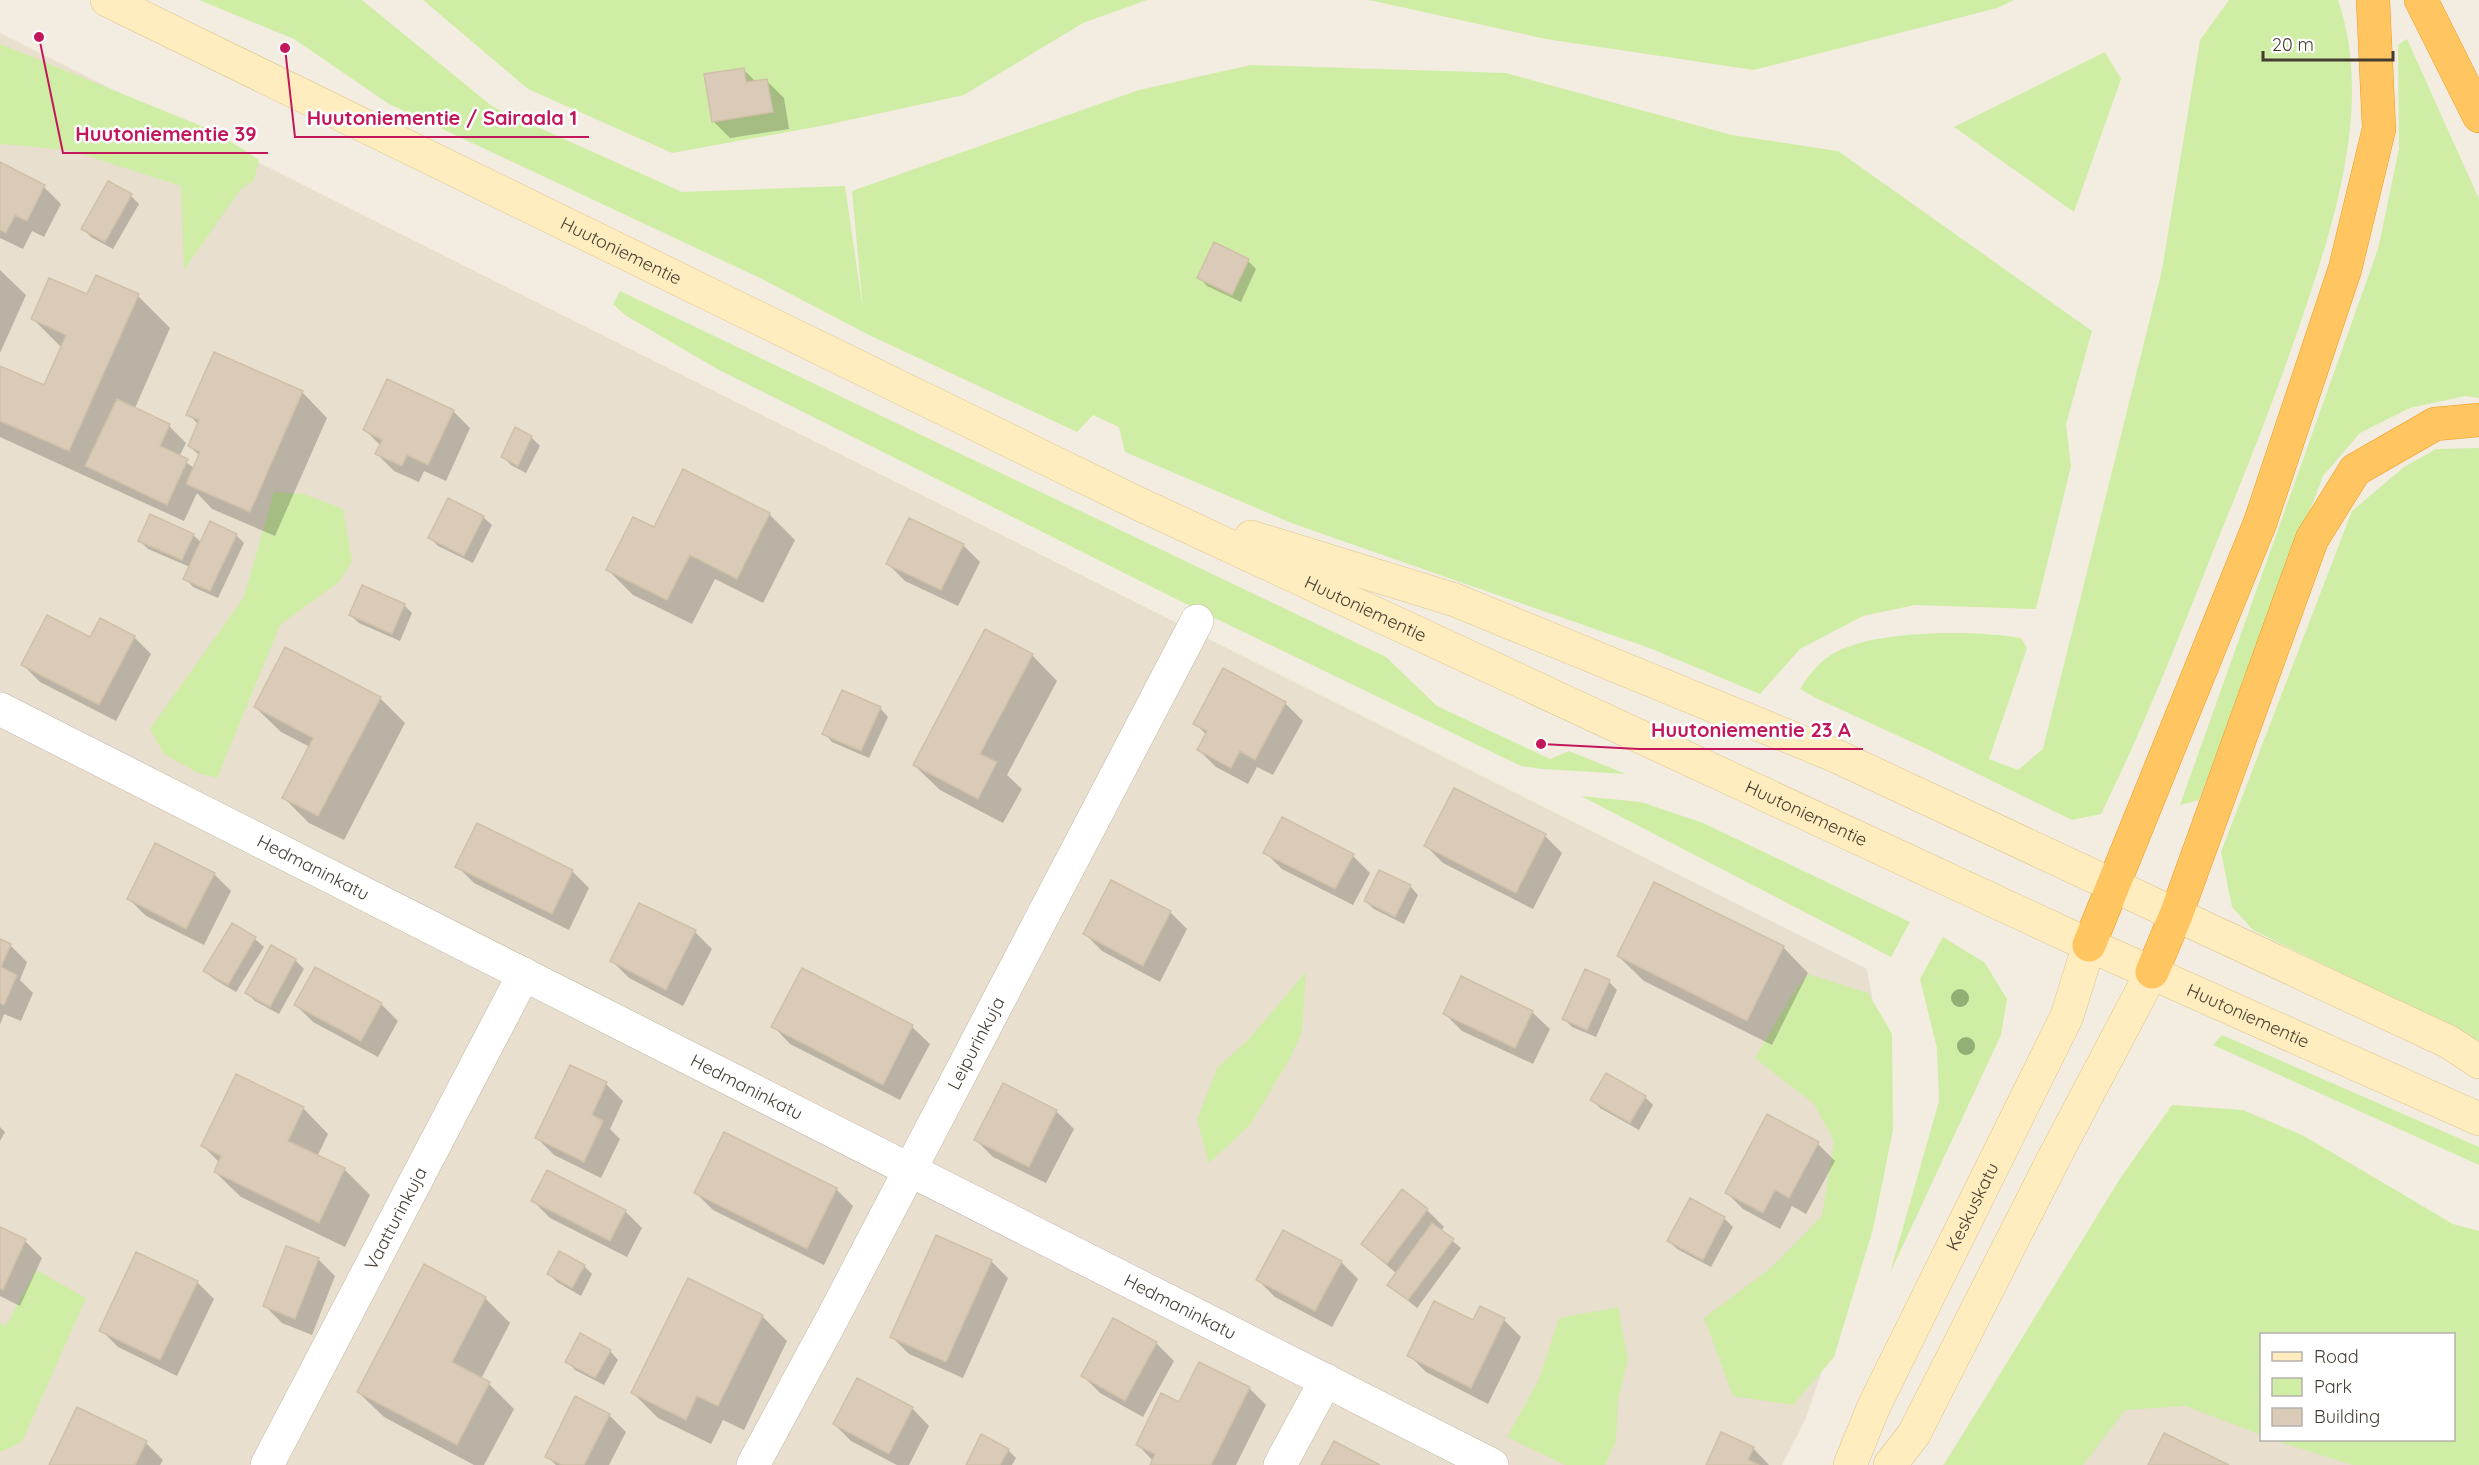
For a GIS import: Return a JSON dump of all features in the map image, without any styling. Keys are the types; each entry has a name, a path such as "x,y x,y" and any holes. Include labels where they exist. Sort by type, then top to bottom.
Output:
{"highway":[{"path":"2089,945 2260,523 2345,268 2379,129 2373,0"},
{"path":"2421,0 2479,116"},
{"path":"2152,972 2176,915 2312,539 2355,470 2435,424 2479,420"}],"main road":[{"name":"Huutoniementie","path":"106,0 1135,502 2089,945 2479,1119"},
{"name":"Huutoniementie","path":"1135,502 1455,600 1836,756 2449,1042 2479,1062"},
{"name":"Keskuskatu","path":"1850,1465 1874,1406 2067,1016 2089,945"},
{"path":"1890,1465 1914,1434 2055,1155 2152,972"}],"street":[{"name":"Leipurinkuja","path":"753,1465 832,1319 1197,621"},
{"name":"Hedmaninkatu","path":"2,716 524,974 1492,1465"},
{"name":"Vaatturinkuja","path":"267,1465 524,974"},
{"path":"1280,1465 1326,1380"}],"shaded area":[{"path":"0,33 1867,969 1892,1106 1861,1257 1805,1420 1782,1465 0,1465"},
{"path":"2074,1259 2260,1374 2260,1441 2360,1441 2396,1465 1943,1465"}],"green space":[{"path":"199,0 362,0 493,107 682,192 845,186 863,310 852,191 1139,90 1251,65 1506,73 1732,135 1838,151 2092,331 2066,424 2071,466 2036,609 1915,605 1863,616 1800,649 1760,694 1652,649 1294,524 1125,452 1119,427 1093,415 1077,432 867,334 760,278 389,104 294,39"},
{"path":"423,0 1147,0 1083,23 964,95 826,125 672,153 528,89"},
{"path":"1369,0 2014,0 1997,8 1754,70 1546,39"},
{"path":"2229,0 2338,0 2348,40 2352,81 2345,165 2336,207 2290,353 2163,676 2101,814 2072,820 1800,689 1814,670 1831,655 1849,646 1871,640 1951,633 2021,638 2027,648 1989,759 2018,770 2043,749 2162,270 2200,40"},
{"path":"2407,39 2479,199 2479,398 2465,396 2410,408 2360,433 2323,476 2199,800 2180,805 2378,249 2399,149 2398,45"},
{"path":"0,44 216,132 259,160 254,180 240,190 184,270 181,186 69,150 0,144"},
{"path":"2105,52 2121,79 2074,212 1954,127"},
{"path":"620,291 1386,657 1437,706 1550,759 1569,751 1626,774 1521,766 1198,610 717,369 625,315 613,304"},
{"path":"2479,448 2479,1041 2253,930 2232,907 2221,852 2352,511 2404,467 2436,449"},
{"path":"274,492 304,494 343,509 352,561 340,581 280,625 217,778 198,773 164,754 150,729 244,597"},
{"path":"1581,796 1641,802 1703,823 1910,922 1891,957"},
{"path":"1943,937 1985,963 2007,999 2001,1035 1890,1273 1939,1101 1937,1048 1920,979"},
{"path":"1306,972 1302,1032 1289,1060 1250,1125 1209,1163 1197,1120 1217,1068 1248,1040"},
{"path":"1808,974 1868,993 1892,1034 1893,1130 1873,1229 1834,1357 1793,1405 1733,1396 1704,1318 1772,1267 1822,1216 1834,1141 1814,1104 1755,1058 1796,989"},
{"path":"2222,1035 2479,1147 2479,1165 2213,1045"},
{"path":"2172,1105 2243,1110 2304,1136 2453,1224 2479,1231 2479,1465 2353,1465 2276,1441 2455,1441 2455,1333 2260,1333 2260,1435 2186,1406 2125,1410 2083,1465 1944,1465 2121,1177"},
{"path":"36,1270 86,1298 22,1442 0,1452 0,1323 6,1326"},
{"path":"1618,1307 1628,1360 1618,1399 1616,1441 1605,1465 1565,1465 1507,1437 1539,1379 1559,1318"}],"building":[{"path":"744,68 746,82 767,79 773,112 712,122 704,74"},
{"path":"0,162 45,185 27,221 15,215 6,233 0,230"},
{"path":"108,181 132,194 105,242 81,229"},
{"path":"1214,242 1249,259 1232,295 1197,278"},
{"path":"96,275 139,294 69,451 0,421 0,366 44,385 66,335 31,319 49,278 87,294"},
{"path":"214,352 303,391 250,512 186,484 200,452 188,446 199,420 186,415"},
{"path":"387,379 454,410 428,465 407,455 402,466 375,454 382,440 363,430"},
{"path":"117,399 170,424 160,446 188,459 167,505 85,466"},
{"path":"515,427 532,436 518,466 501,457"},
{"path":"683,469 770,513 737,579 690,555 667,600 606,570 633,517 654,527"},
{"path":"448,498 484,516 464,556 428,538"},
{"path":"150,514 194,534 182,560 138,541"},
{"path":"909,518 964,544 941,590 886,564"},
{"path":"210,521 237,534 210,591 183,579"},
{"path":"362,585 405,604 392,634 349,615"},
{"path":"47,615 90,637 100,618 135,636 99,705 21,665"},
{"path":"985,629 1033,654 980,754 997,762 978,799 913,765"},
{"path":"285,647 381,697 318,816 282,798 313,738 254,707"},
{"path":"1223,668 1286,702 1255,760 1240,751 1231,768 1197,750 1207,731 1193,724"},
{"path":"842,690 881,707 861,751 822,734"},
{"path":"1454,788 1546,834 1516,893 1424,846"},
{"path":"1282,817 1354,854 1335,889 1263,853"},
{"path":"477,823 573,870 552,914 455,867"},
{"path":"155,843 215,873 186,929 127,899"},
{"path":"1379,870 1411,885 1395,917 1364,901"},
{"path":"1111,880 1171,911 1143,966 1083,934"},
{"path":"1654,882 1784,946 1747,1021 1617,956"},
{"path":"639,903 696,930 666,990 610,961"},
{"path":"232,923 256,937 228,985 203,971"},
{"path":"0,939 11,944 1,967 17,975 4,1005 0,1003"},
{"path":"271,945 296,959 270,1007 245,993"},
{"path":"315,967 382,1003 361,1041 294,1005"},
{"path":"802,968 913,1025 883,1085 771,1027"},
{"path":"1585,969 1610,980 1587,1030 1562,1019"},
{"path":"1461,976 1533,1011 1515,1048 1443,1014"},
{"path":"570,1065 607,1082 592,1115 603,1121 584,1162 535,1138"},
{"path":"1606,1073 1646,1096 1630,1123 1590,1100"},
{"path":"236,1074 304,1107 288,1141 345,1168 319,1223 214,1172 221,1156 201,1146"},
{"path":"1003,1083 1057,1110 1029,1167 974,1140"},
{"path":"1767,1114 1819,1142 1789,1198 1775,1190 1763,1213 1725,1193"},
{"path":"724,1132 837,1188 807,1249 694,1193"},
{"path":"547,1170 626,1210 610,1241 531,1201"},
{"path":"1402,1189 1428,1209 1387,1264 1361,1244"},
{"path":"1690,1198 1725,1217 1703,1260 1667,1241"},
{"path":"1432,1223 1454,1239 1408,1300 1387,1285"},
{"path":"0,1227 26,1239 3,1290 0,1288"},
{"path":"1283,1230 1342,1261 1315,1311 1256,1280"},
{"path":"936,1235 992,1260 946,1362 890,1337"},
{"path":"286,1246 319,1258 295,1319 263,1306"},
{"path":"559,1251 585,1265 572,1288 547,1274"},
{"path":"136,1252 198,1281 160,1360 99,1331"},
{"path":"424,1264 486,1297 452,1362 490,1382 457,1445 357,1392"},
{"path":"688,1278 763,1315 718,1406 697,1396 686,1420 631,1393"},
{"path":"1434,1301 1473,1320 1480,1306 1505,1318 1471,1388 1407,1356"},
{"path":"1113,1318 1157,1342 1125,1401 1081,1376"},
{"path":"580,1333 611,1350 595,1378 565,1362"},
{"path":"1199,1362 1250,1387 1211,1465 1150,1465 1155,1454 1136,1445 1161,1393 1179,1402"},
{"path":"857,1378 913,1407 889,1454 833,1424"},
{"path":"575,1396 610,1414 584,1465 562,1465 545,1457"},
{"path":"77,1407 147,1441 135,1465 49,1465"},
{"path":"1721,1432 1754,1447 1748,1460 1759,1465 1706,1465"},
{"path":"2164,1433 2229,1465 2148,1465"},
{"path":"981,1434 1009,1449 1000,1465 966,1465"},
{"path":"1334,1441 1380,1465 1321,1465"}],"place":[{"name":"Huutoniementie 39","path":"39,37"},
{"name":"Huutoniementie / Sairaala 1","path":"285,48"},
{"name":"Huutoniementie 23 A","path":"1541,744"}]}
